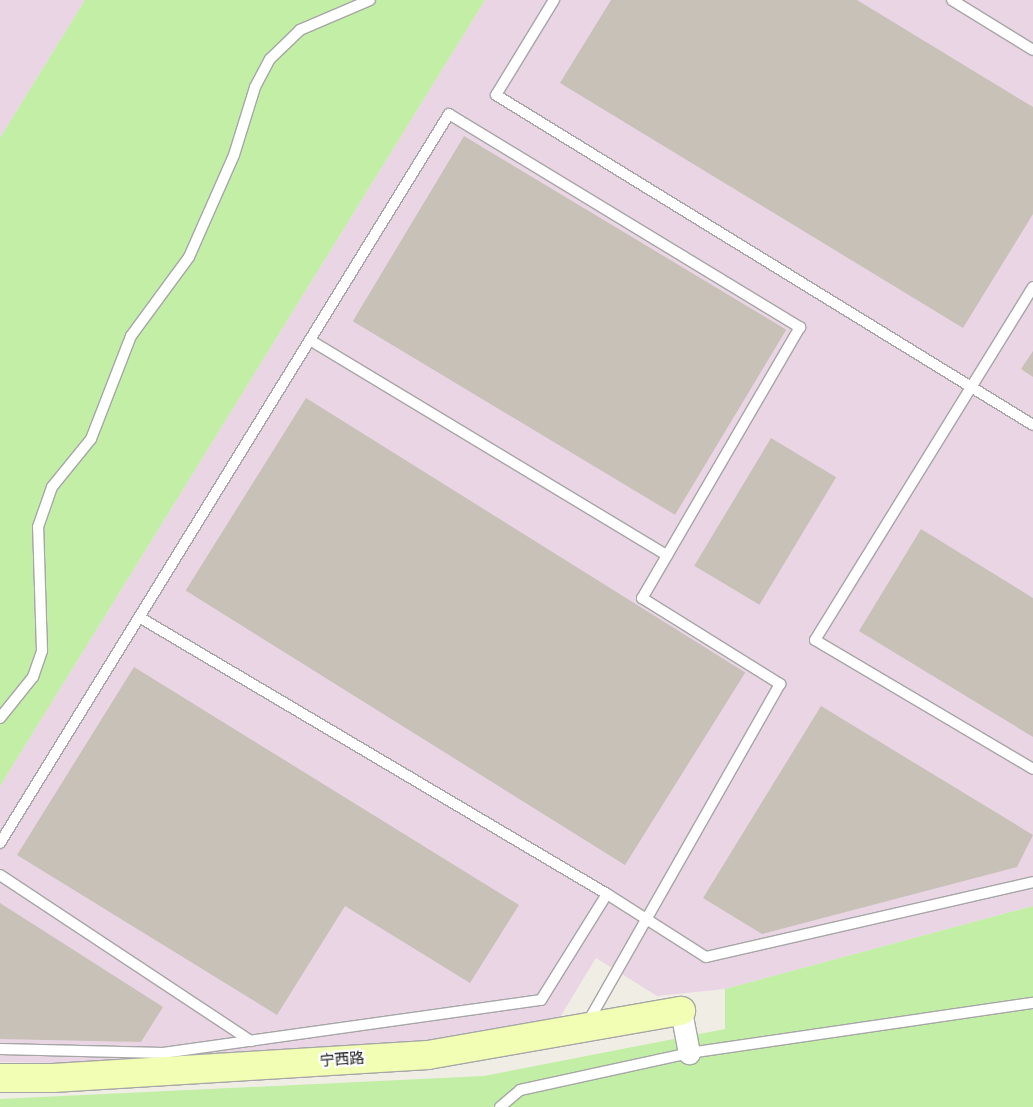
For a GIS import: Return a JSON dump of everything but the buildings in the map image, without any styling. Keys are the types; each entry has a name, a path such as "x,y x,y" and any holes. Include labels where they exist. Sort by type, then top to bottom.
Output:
{"main road":[{"name":"宁西路","path":"0,1078 53,1078 428,1055 681,1011"}],"street":[{"path":"681,1011 689,1053"}],"lane":[{"path":"0,718 33,676 42,651 38,536 52,486 91,439 132,336 189,257 234,155 255,87 270,59 300,30 370,0"},
{"path":"554,0 496,95 970,389 1033,425"},
{"path":"952,0 1033,50"},
{"path":"0,843 449,114 800,327 642,598 780,684 585,1027"},
{"path":"1033,287 815,640 1033,769"},
{"path":"310,340 667,555"},
{"path":"140,617 608,894 706,957 1033,882"},
{"path":"0,875 251,1040"},
{"path":"0,1050 163,1053 541,1000 608,894"},
{"path":"500,1107 520,1090 689,1053 1033,1003"}],"shaded area":[{"path":"0,0 85,0 0,138"},
{"path":"485,0 1033,0 1033,906 725,989 657,996 596,958 557,1022 449,1038 174,1065 0,1062 0,786"}],"green space":[{"path":"85,0 485,0 0,786 0,138"},
{"path":"1033,906 1033,1107 0,1107 0,1099 484,1076 725,1029 725,989"}]}
